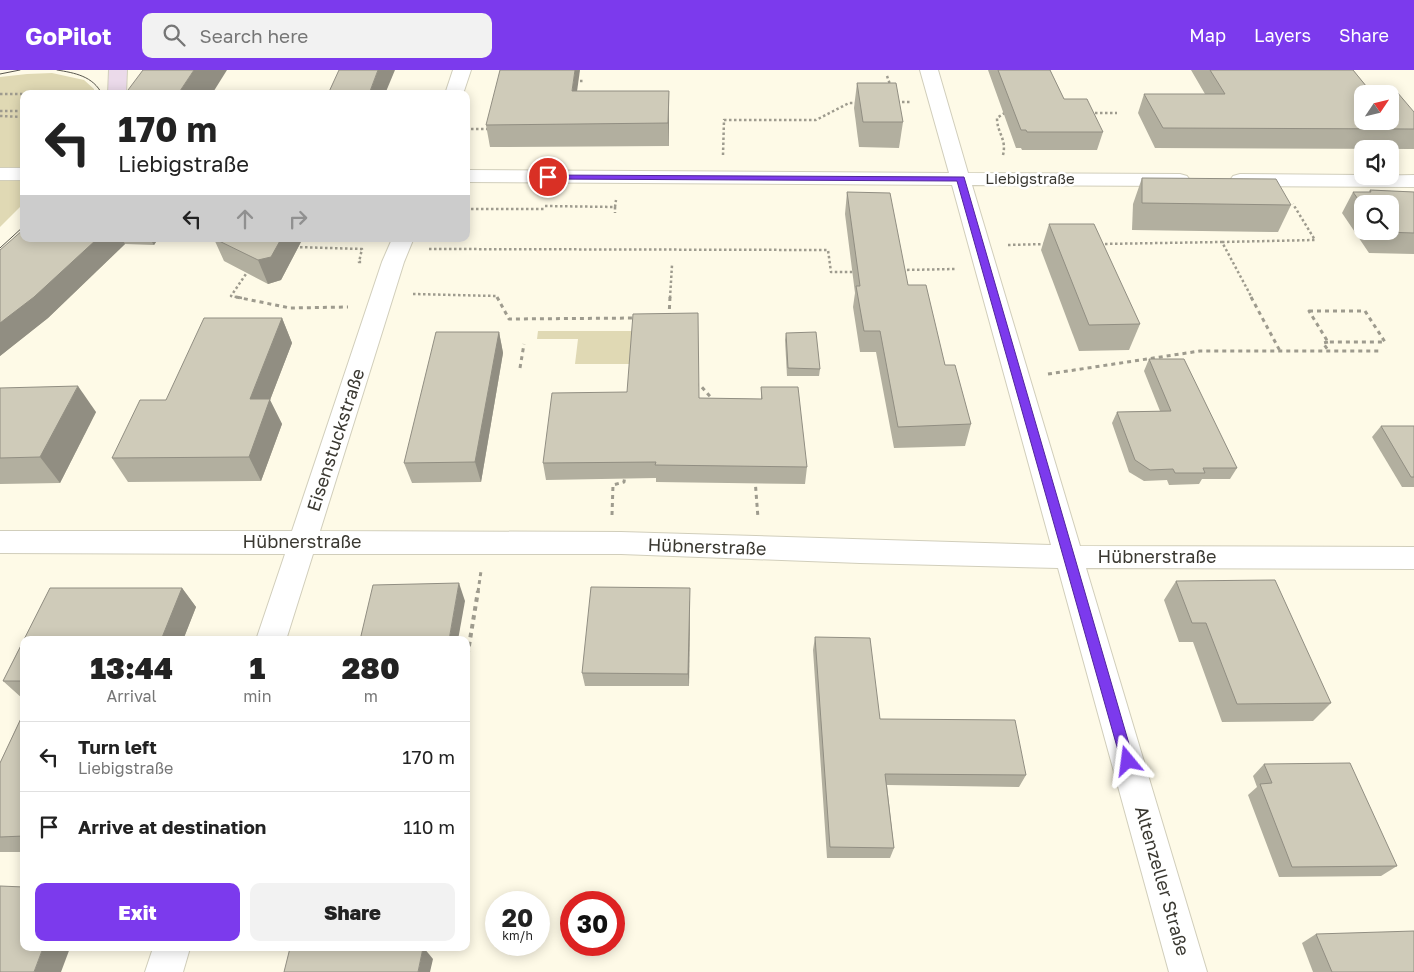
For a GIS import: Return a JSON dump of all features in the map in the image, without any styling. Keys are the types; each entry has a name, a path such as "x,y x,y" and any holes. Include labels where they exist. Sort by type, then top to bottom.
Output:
{"main road":[{"path":"117,90 118,70"}],"street":[{"path":"456,90 462,70"},
{"name":"Altenzeller Straße","path":"930,70 1188,972"},
{"path":"0,174 20,174"},
{"name":"Liebigstraße","path":"470,176 1198,180"},
{"path":"1218,180 1414,181"},
{"name":"Eisenstuckstraße","path":"272,636 397,251"},
{"name":"Hübnerstraße","path":"0,542 611,543 1069,557 1414,558"},
{"path":"164,972 171,951"}],"path":[{"path":"888,76 892,94"},
{"path":"572,82 584,81"},
{"path":"0,94 20,94"},
{"path":"895,102 938,102"},
{"path":"723,178 724,120 816,120 849,103 858,103"},
{"path":"0,111 20,111"},
{"path":"1,116 6,111"},
{"path":"1002,156 1006,146 1004,138 999,132 997,118 1002,113 1008,112"},
{"path":"1089,113 1117,113"},
{"path":"1,116 20,118"},
{"path":"470,129 494,129"},
{"path":"615,207 615,213"},
{"path":"470,209 545,209"},
{"path":"1096,244 1315,240 1309,231"},
{"path":"1222,242 1280,351"},
{"path":"899,270 1048,244"},
{"path":"292,247 362,249 360,262 397,251 426,264 429,249 828,250 831,272 860,272"},
{"path":"660,317 669,317 672,265"},
{"path":"251,266 231,296 290,308 380,300 496,296 509,319 641,318"},
{"path":"1328,342 1309,311 1365,311 1385,342 1328,342 1323,342 1328,351"},
{"path":"520,368 524,344"},
{"path":"1018,379 1200,351 1382,351"},
{"path":"692,385 700,385 719,406"},
{"path":"755,472 760,549"},
{"path":"611,543 613,485 624,482 625,473"},
{"path":"470,639 485,543"}],"shaded area":[{"path":"52,73 84,80 94,90 20,90 20,207 0,227 0,77"},
{"path":"538,331 634,331 632,364 575,364 578,339 537,339"}],"building":[{"path":"143,70 194,70 181,90 128,90"},
{"path":"339,70 378,70 370,90 330,90"},
{"path":"500,70 575,70 572,91 669,91 668,123 486,125"},
{"path":"998,70 1050,70 1064,99 1087,99 1103,132 1027,132 1026,130 1021,130"},
{"path":"1210,70 1353,70 1365,85 1354,85 1354,129 1163,128 1144,94 1225,94"},
{"path":"857,83 896,83 903,122 863,122"},
{"path":"1399,94 1414,112 1414,129 1399,129"},
{"path":"1142,178 1276,179 1291,205 1142,203"},
{"path":"1370,190 1414,192 1414,233 1399,233 1399,195 1355,195 1353,192 1371,192"},
{"path":"847,192 890,193 908,285 926,285 945,365 955,365 971,424 898,427 880,331 864,331 856,286 860,286"},
{"path":"1049,224 1094,224 1140,324 1089,325"},
{"path":"20,232 20,242 94,242 34,297 0,323 0,250"},
{"path":"221,242 279,242 271,257 258,260"},
{"path":"698,313 699,398 762,399 761,387 798,387 807,467 655,465 656,462 543,463 552,393 627,392 633,314"},
{"path":"204,318 282,318 250,399 270,399 249,457 112,458 140,400 166,400"},
{"path":"436,332 499,332 475,462 404,463"},
{"path":"816,332 820,369 788,368 786,333"},
{"path":"1149,359 1184,359 1237,468 1203,468 1205,473 1175,473 1173,469 1150,470 1135,460 1117,412 1171,411"},
{"path":"78,386 40,457 0,458 0,388"},
{"path":"1381,426 1414,426 1414,477 1411,477"},
{"path":"1275,580 1331,703 1237,704 1206,623 1192,623 1176,581"},
{"path":"459,583 450,636 361,636 373,585"},
{"path":"591,587 690,588 688,674 582,673"},
{"path":"50,588 182,588 163,636 26,636"},
{"path":"815,637 870,638 880,719 1015,720 1026,775 885,774 894,848 830,847"},
{"path":"20,647 20,681 3,681"},
{"path":"20,720 20,836 0,837 0,763"},
{"path":"1350,763 1397,866 1292,867 1260,784 1272,783 1264,764"},
{"path":"0,886 20,887 20,951 42,951 34,972 0,972"},
{"path":"1414,931 1414,972 1332,972 1316,934"},
{"path":"289,951 422,951 418,972 284,972"}],"tram line":[{"path":"0,74 20,70"},
{"path":"57,70 83,76 94,83 99,90"},
{"path":"0,248 20,230"}],"route":[{"path":"548,177 961,179 1128,761"}]}
